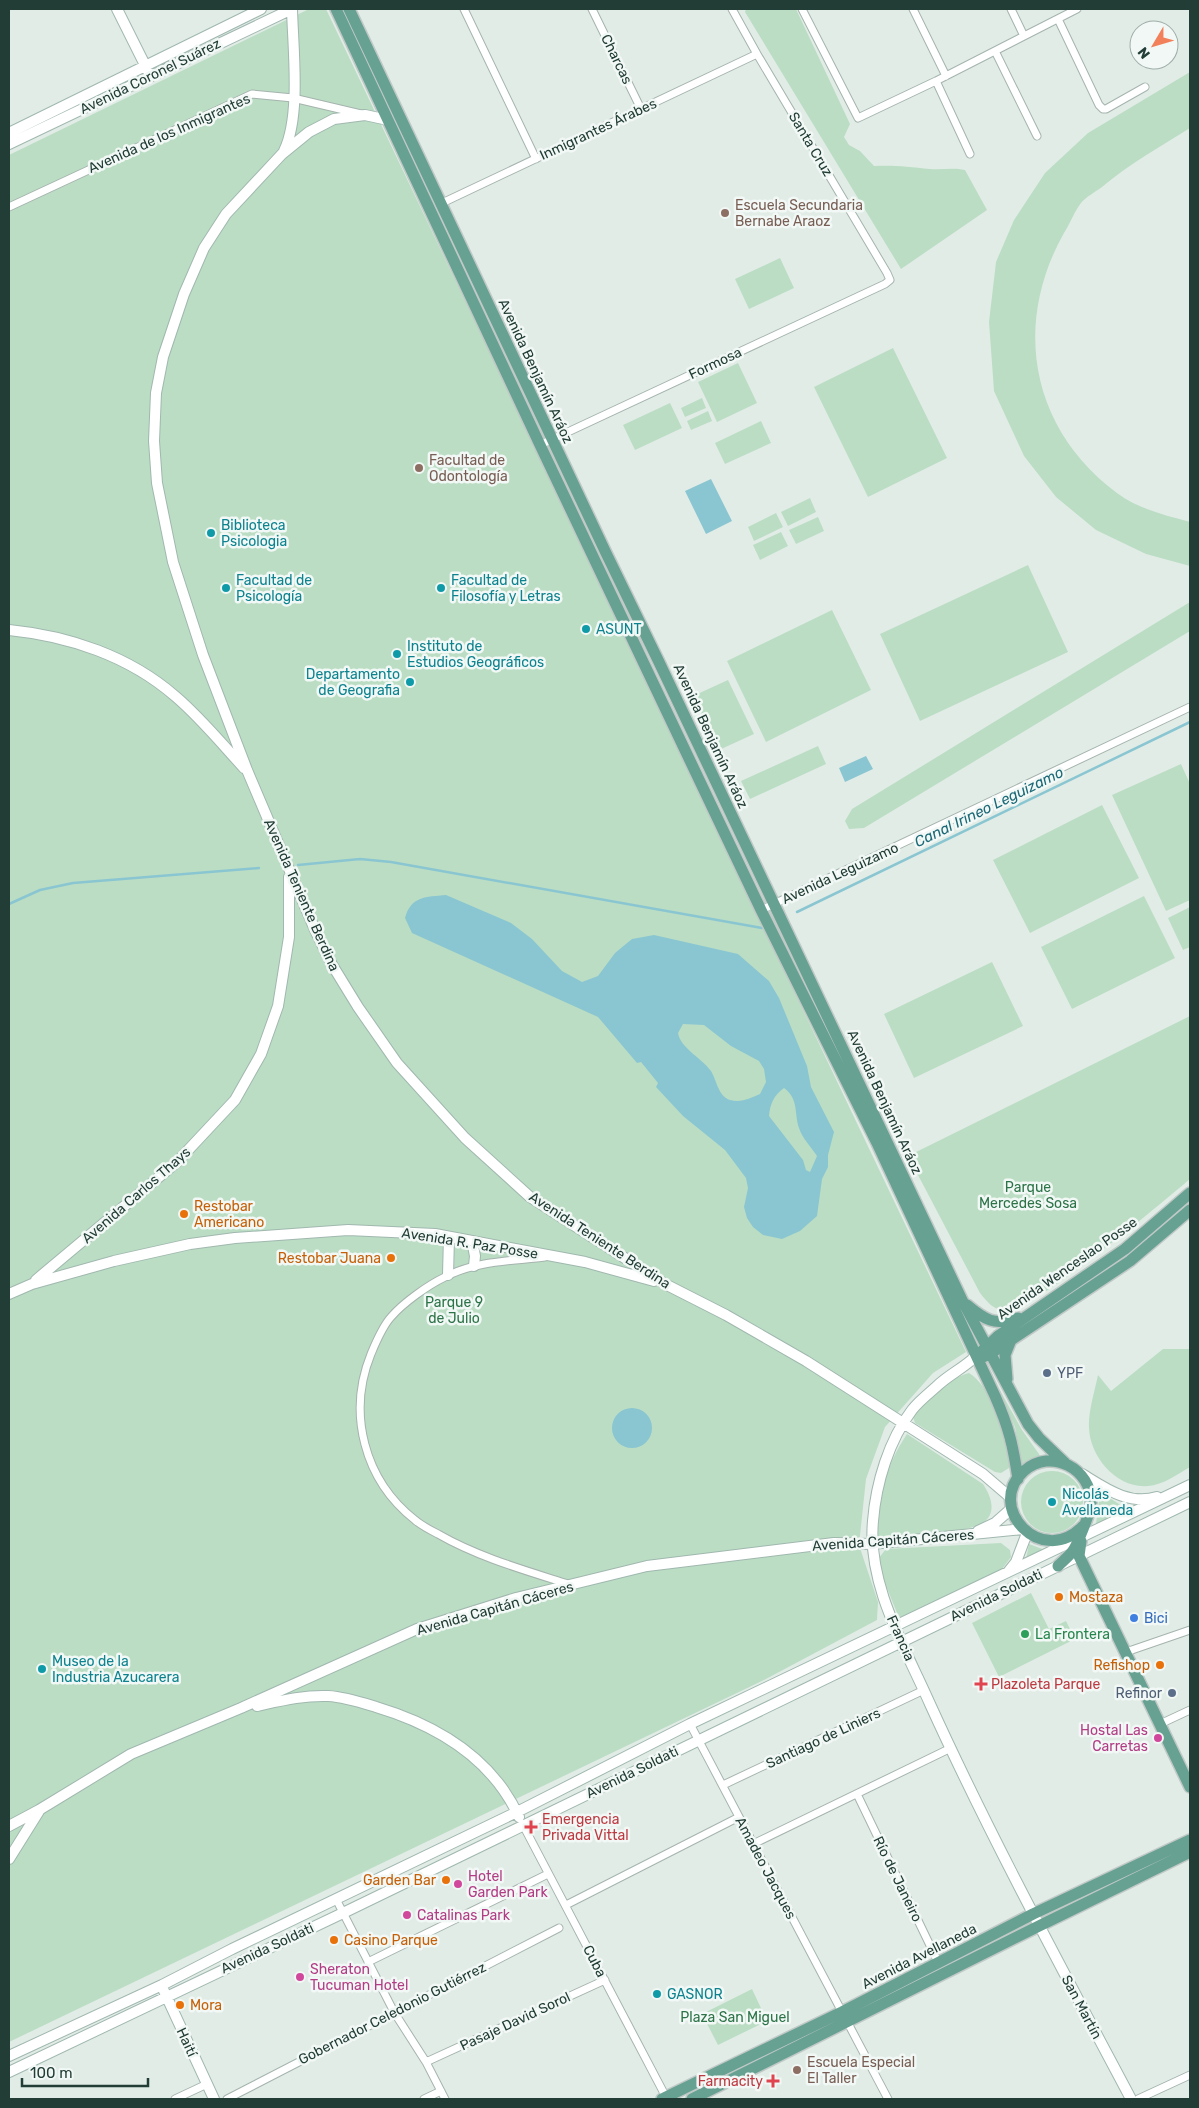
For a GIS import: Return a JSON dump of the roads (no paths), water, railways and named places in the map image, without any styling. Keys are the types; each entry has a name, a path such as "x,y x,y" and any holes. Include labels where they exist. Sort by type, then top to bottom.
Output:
{"main road":[{"name":"Avenida Benjamín Aráoz","path":"336,9 540,445 761,910 877,1143 976,1356 1006,1421 1013,1442 1016,1481"},
{"name":"Avenida Benjamín Aráoz","path":"349,9 963,1302 1028,1424 1039,1438 1065,1463"},
{"name":"Avenida Wenceslao Posse","path":"976,1356 988,1350 1029,1314 1125,1248 1190,1193"},
{"path":"988,1350 1011,1340 1130,1261 1190,1210"},
{"path":"963,1302 993,1322 1006,1322 1029,1314"},
{"path":"1009,1391 1005,1361 1006,1350 1011,1340"},
{"path":"1058,1566 1078,1544 1092,1506 1088,1484 1082,1474 1065,1463 1055,1461 1034,1464 1016,1481 1011,1503 1016,1519 1025,1531 1046,1541 1055,1541 1070,1536 1078,1544 1126,1652 1190,1787"},
{"name":"Avenida Avellaneda","path":"692,2099 1033,1914 1190,1840"},
{"name":"Avenida Avellaneda","path":"665,2099 1039,1926 1190,1852"}],"street":[{"path":"117,9 148,71"},
{"name":"Avenida Coronel Suárez","path":"9,144 261,9"},
{"path":"282,154 290,138 293,98 292,9"},
{"name":"Avenida Coronel Suárez","path":"9,133 292,9"},
{"path":"464,9 536,159"},
{"name":"Charcas","path":"592,9 641,109"},
{"name":"Santa Cruz","path":"732,9 890,280"},
{"path":"802,9 858,118 936,81 1077,9"},
{"path":"913,9 946,76"},
{"path":"1011,9 1024,36"},
{"path":"1058,19 1099,105 1103,109 1145,87"},
{"path":"994,51 1036,136"},
{"name":"Inmigrantes Árabes","path":"440,204 757,54"},
{"path":"936,81 970,154"},
{"name":"Avenida de los Inmigrantes","path":"9,207 252,94 293,98 365,115"},
{"name":"Avenida Teniente Berdina","path":"388,120 365,115 334,119 322,124 282,154 226,214 204,248 184,294 172,326 156,393 154,441 157,483 173,562 203,655 288,871 331,963 358,1007 397,1063 465,1138 530,1197 665,1284 786,1348 988,1478 1011,1503"},
{"name":"Formosa","path":"540,445 890,280"},
{"path":"9,630 42,633 90,647 136,668 176,697 247,770"},
{"name":"Avenida Leguizamo","path":"761,910 1190,707"},
{"name":"Avenida Carlos Thays","path":"32,1284 177,1162 234,1100 247,1080 262,1054 278,1006 289,938 288,871"},
{"name":"Avenida R. Paz Posse","path":"9,1294 32,1284 123,1259 190,1244 235,1238 348,1230 389,1230 450,1237 585,1262 665,1284"},
{"path":"448,1275 450,1237"},
{"path":"472,1241 475,1256 474,1266"},
{"path":"554,1256 474,1266 448,1275 413,1298 391,1317 377,1340 366,1367 360,1398 361,1430 369,1460 384,1489 415,1520 460,1546 571,1585"},
{"name":"Avenida Wenceslao Posse","path":"962,1369 976,1356"},
{"name":"Francia","path":"962,1369 938,1385 912,1409 903,1423 889,1454 878,1488 872,1520 872,1544 880,1586 902,1641 951,1748 1033,1914"},
{"path":"1082,1474 1120,1496 1136,1500 1153,1499 1179,1491"},
{"path":"988,1478 1002,1483 1016,1481"},
{"path":"1078,1544 1190,1485"},
{"path":"1046,1541 1078,1544 1093,1550 1190,1502"},
{"path":"968,1535 989,1526 1011,1503"},
{"path":"1008,1572 1018,1556 1025,1531"},
{"name":"Avenida Capitán Cáceres","path":"9,1826 131,1754 418,1630 516,1598 647,1566 834,1543 872,1544 1025,1531"},
{"name":"Avenida Soldati","path":"9,2056 162,1985 232,1949 517,1812 690,1724 1008,1572 1051,1553 1064,1552 1078,1544"},
{"name":"Avenida Soldati","path":"9,2072 165,1996 343,1913 698,1739 1058,1566"},
{"path":"1126,1652 1190,1630"},
{"name":"Santiago de Liniers","path":"723,1785 924,1690"},
{"path":"241,1708 306,1697 327,1696 348,1699 390,1711 438,1731 460,1745 481,1762 498,1783 523,1825"},
{"path":"1160,1724 1190,1710"},
{"name":"Amadeo Jacques","path":"690,1724 888,2099"},
{"path":"754,1844 951,1748"},
{"name":"Río de Janeiro","path":"857,1794 939,1964"},
{"path":"9,1858 39,1810"},
{"path":"566,1905 739,1817"},
{"name":"Cuba","path":"523,1825 665,2099"},
{"path":"368,1962 548,1874"},
{"path":"336,1899 394,2012 426,2062 445,2099"},
{"name":"San Martín","path":"1033,1914 1131,2099"},
{"name":"Gobernador Celedonio Gutiérrez","path":"227,2099 559,1928"},
{"name":"Pasaje David Sorol","path":"426,2062 605,1980"},
{"name":"Haití","path":"162,1985 165,1996 214,2099"},
{"path":"1138,2099 1190,2076"},
{"path":"175,2099 207,2084"},
{"path":"424,2099 441,2091"}],"water":[{"path":"711,479 732,521 706,534 685,491"},
{"path":"866,756 873,769 845,782 839,768"},
{"path":"446,895 511,923 532,939 562,971 582,982 598,976 615,953 632,939 654,935 738,954 769,981 779,998 807,1066 811,1087 834,1132 828,1155 828,1167 822,1179 817,1216 800,1231 782,1239 763,1235 753,1227 747,1218 744,1207 748,1188 746,1178 725,1150 683,1116 656,1087 658,1083 641,1062 637,1063 598,1017 412,933 405,918 411,905 426,897","holes":["683,1024 704,1025 731,1046 759,1061 764,1069 766,1082 760,1094 738,1101 726,1098 718,1088 711,1071 680,1039 678,1033","784,1088 789,1092 794,1102 800,1132 817,1156 810,1172 806,1170 803,1160 769,1116 773,1100"]},
{"path":"632,1408 643,1411 649,1417 652,1428 649,1439 643,1445 632,1448 621,1445 615,1439 612,1428 615,1417 621,1411"}],"waterway":[{"name":"Canal Irineo Leguizamo","path":"797,912 1190,722"},
{"path":"298,865 360,859 391,862 762,928"},
{"path":"9,904 40,890 73,883 259,868"}],"place":[{"name":"Escuela Secundaria Bernabe Araoz","path":"725,213"},
{"name":"Facultad de Odontología","path":"419,468"},
{"name":"Biblioteca Psicologia","path":"211,533"},
{"name":"Facultad de Psicología","path":"226,588"},
{"name":"Facultad de Filosofía y Letras","path":"441,588"},
{"name":"ASUNT","path":"586,629"},
{"name":"Instituto de Estudios Geográficos","path":"397,654"},
{"name":"Departamento de Geografia","path":"410,682"},
{"name":"Restobar Americano","path":"184,1214"},
{"name":"Restobar Juana","path":"391,1258"},
{"name":"YPF","path":"1047,1373"},
{"name":"Nicolás Avellaneda","path":"1052,1502"},
{"name":"Mostaza","path":"1059,1597"},
{"name":"Bici","path":"1134,1618"},
{"name":"La Frontera","path":"1025,1634"},
{"name":"Refishop","path":"1160,1665"},
{"name":"Museo de la Industria Azucarera","path":"42,1669"},
{"name":"Plazoleta Parque","path":"981,1684"},
{"name":"Refinor","path":"1172,1693"},
{"name":"Hostal Las Carretas","path":"1158,1738"},
{"name":"Emergencia Privada Vittal","path":"531,1827"},
{"name":"Garden Bar","path":"446,1880"},
{"name":"Hotel Garden Park","path":"458,1884"},
{"name":"Catalinas Park","path":"407,1915"},
{"name":"Casino Parque","path":"334,1940"},
{"name":"Sheraton Tucuman Hotel","path":"300,1977"},
{"name":"GASNOR","path":"657,1994"},
{"name":"Mora","path":"180,2005"},
{"name":"Escuela Especial El Taller","path":"797,2070"},
{"name":"Farmacity","path":"773,2081"}],"park label":[{"name":"Parque Mercedes Sosa","path":"1028,1196"},
{"name":"Parque 9 de Julio","path":"454,1310"},
{"name":"Plaza San Miguel","path":"735,2017"}]}
